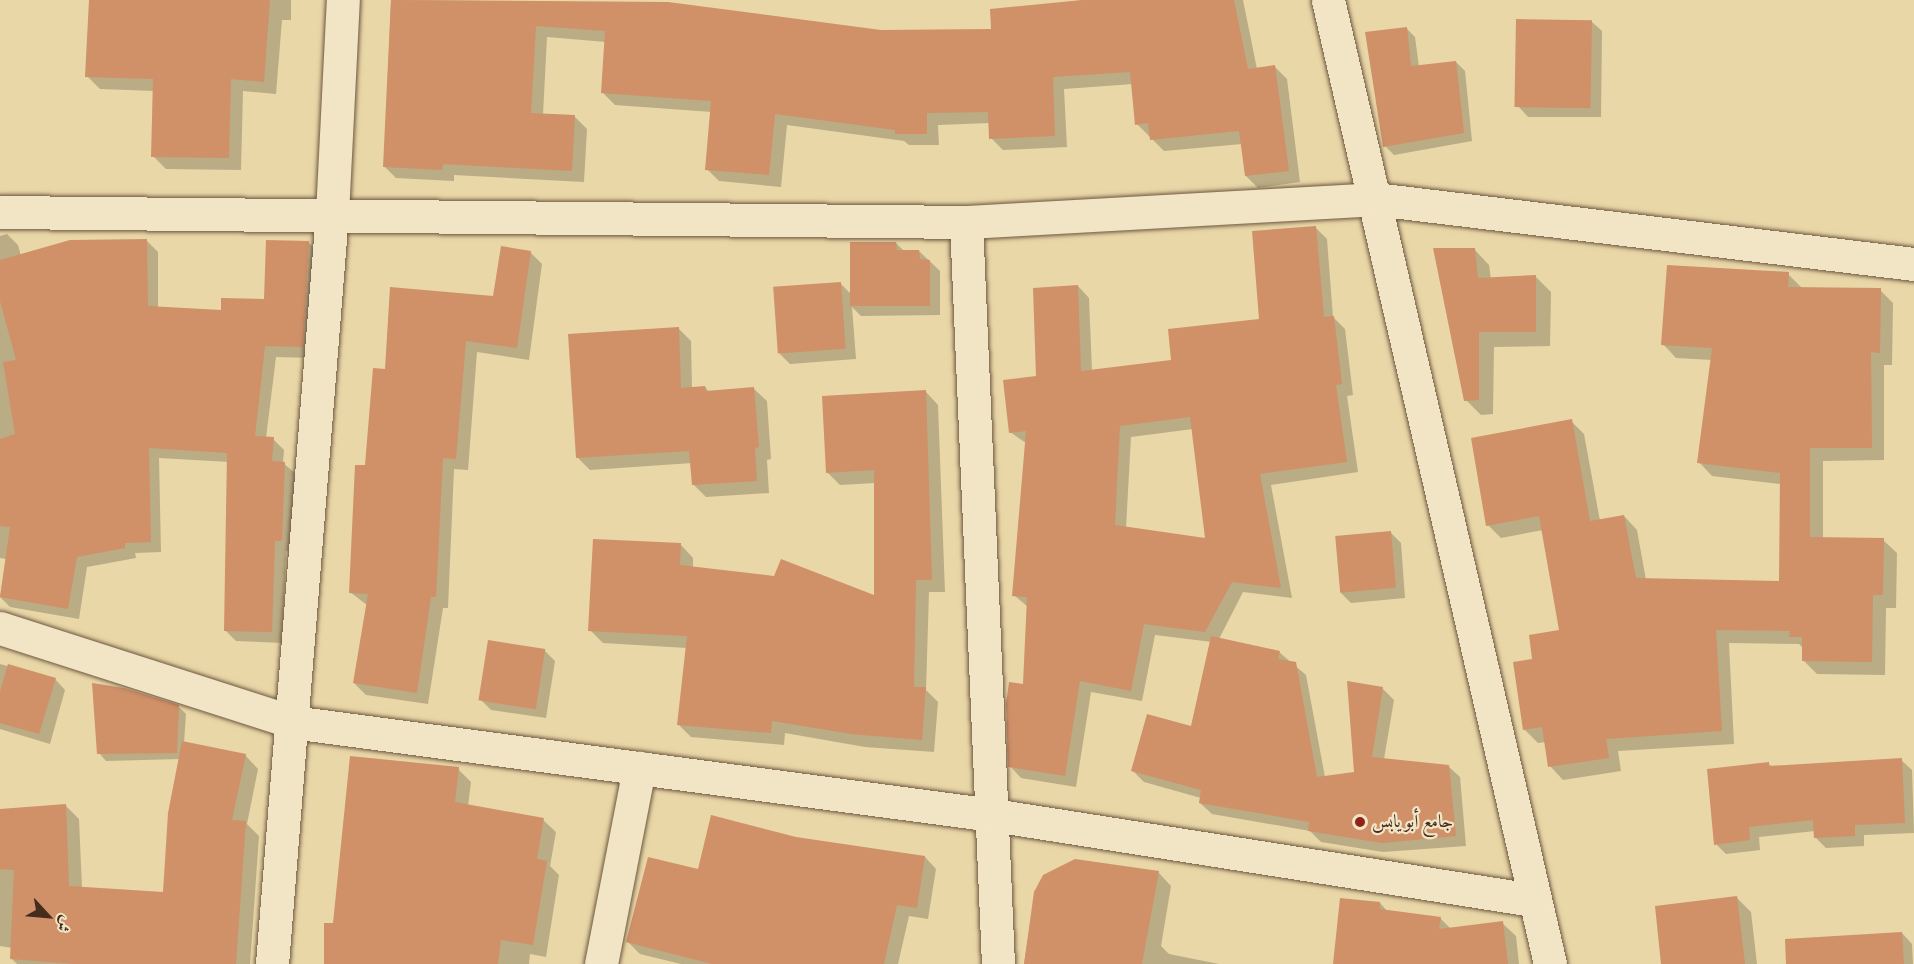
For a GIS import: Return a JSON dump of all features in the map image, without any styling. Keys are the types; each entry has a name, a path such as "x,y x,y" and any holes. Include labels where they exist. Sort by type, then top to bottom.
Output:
{"street":[{"path":"272,964 332,214 343,0"},
{"path":"1328,0 1533,900 1550,964"},
{"path":"0,212 966,222 1375,199 1914,272"},
{"path":"966,222 998,964"},
{"path":"0,628 292,722 993,815 1533,900"},
{"path":"601,964 639,768"}],"building":[{"path":"89,0 270,0 264,82 231,79 229,158 151,157 153,79 85,77"},
{"path":"391,0 668,2 881,30 991,29 990,9 1082,0 1234,0 1248,69 1275,65 1289,171 1245,176 1239,131 1150,140 1148,123 1135,125 1130,72 1053,77 1055,136 989,139 988,112 927,113 927,134 895,134 895,130 775,114 769,175 705,170 711,101 601,93 605,31 536,26 531,113 575,115 572,171 443,164 442,170 383,167"},
{"path":"1516,19 1592,20 1590,108 1514,107"},
{"path":"1407,27 1411,66 1456,61 1464,133 1383,147 1365,32"},
{"path":"1316,226 1324,317 1334,316 1342,384 1336,385 1347,462 1260,474 1281,588 1232,582 1205,632 1144,624 1131,691 1080,681 1065,776 1008,767 1006,704 1009,682 1023,684 1027,597 1012,596 1026,431 1009,433 1003,380 1036,376 1033,288 1078,285 1081,371 1171,360 1168,329 1259,319 1252,231","holes":["1190,417 1205,538 1115,525 1120,426"]},
{"path":"147,239 148,306 221,310 221,298 264,299 266,240 309,241 303,347 265,346 255,436 274,437 272,461 285,462 282,541 275,541 272,632 224,631 227,453 149,448 151,542 125,543 125,548 77,557 68,609 0,597 10,527 0,526 0,439 15,434 3,362 16,360 0,301 0,260 70,240"},
{"path":"850,242 896,242 897,250 919,250 920,259 930,260 930,306 850,306"},
{"path":"501,246 531,251 517,348 466,341 456,459 443,458 436,597 431,597 417,693 353,683 368,594 349,593 355,465 365,465 373,368 385,369 390,287 493,296"},
{"path":"1433,248 1475,248 1478,278 1536,275 1536,332 1479,332 1479,400 1464,401"},
{"path":"1667,265 1789,272 1788,287 1881,288 1880,353 1871,352 1872,448 1810,448 1810,537 1884,538 1883,595 1873,595 1872,662 1802,661 1802,637 1789,637 1790,631 1716,630 1722,731 1606,739 1609,758 1548,767 1542,727 1523,730 1513,662 1532,659 1529,635 1559,630 1539,516 1486,526 1471,438 1572,419 1590,521 1624,515 1636,578 1779,581 1780,473 1697,463 1712,348 1661,345"},
{"path":"841,282 846,349 778,354 773,287"},
{"path":"679,327 681,388 705,386 706,391 754,387 759,447 755,448 757,481 692,485 689,451 576,458 568,334"},
{"path":"926,390 932,580 916,580 914,687 926,687 922,740 851,734 772,721 771,733 677,725 687,636 588,631 593,539 681,543 680,565 774,576 781,559 874,595 874,470 826,473 822,396"},
{"path":"1391,531 1396,588 1340,593 1335,536"},
{"path":"1211,636 1280,651 1278,659 1296,662 1317,777 1354,772 1347,681 1383,687 1372,757 1449,765 1456,836 1382,843 1308,831 1309,822 1199,803 1201,790 1131,771 1147,714 1191,726"},
{"path":"488,640 545,649 536,709 478,700"},
{"path":"8,664 56,678 39,734 0,723 0,692"},
{"path":"92,683 124,688 179,705 177,753 97,754"},
{"path":"182,741 246,754 232,820 246,821 236,964 74,964 10,959 14,870 0,869 0,809 66,804 69,886 163,892 168,813"},
{"path":"350,756 459,767 455,802 544,818 537,859 547,861 533,945 501,940 498,964 324,964 324,923 333,923"},
{"path":"1902,758 1905,823 1855,825 1855,836 1814,838 1813,820 1749,827 1750,840 1714,845 1707,769 1769,762 1769,766"},
{"path":"711,815 796,837 925,856 917,908 897,905 884,964 712,964 626,942 648,857 698,869"},
{"path":"1075,859 1159,871 1142,964 1024,964 1034,892 1043,875"},
{"path":"1737,896 1745,964 1661,964 1655,906"},
{"path":"1340,898 1380,902 1380,909 1441,917 1439,929 1503,921 1508,964 1333,964"},
{"path":"1902,932 1904,964 1786,964 1785,939"}],"place":[{"name":"جامع أبو يابس","path":"1360,822"}]}
